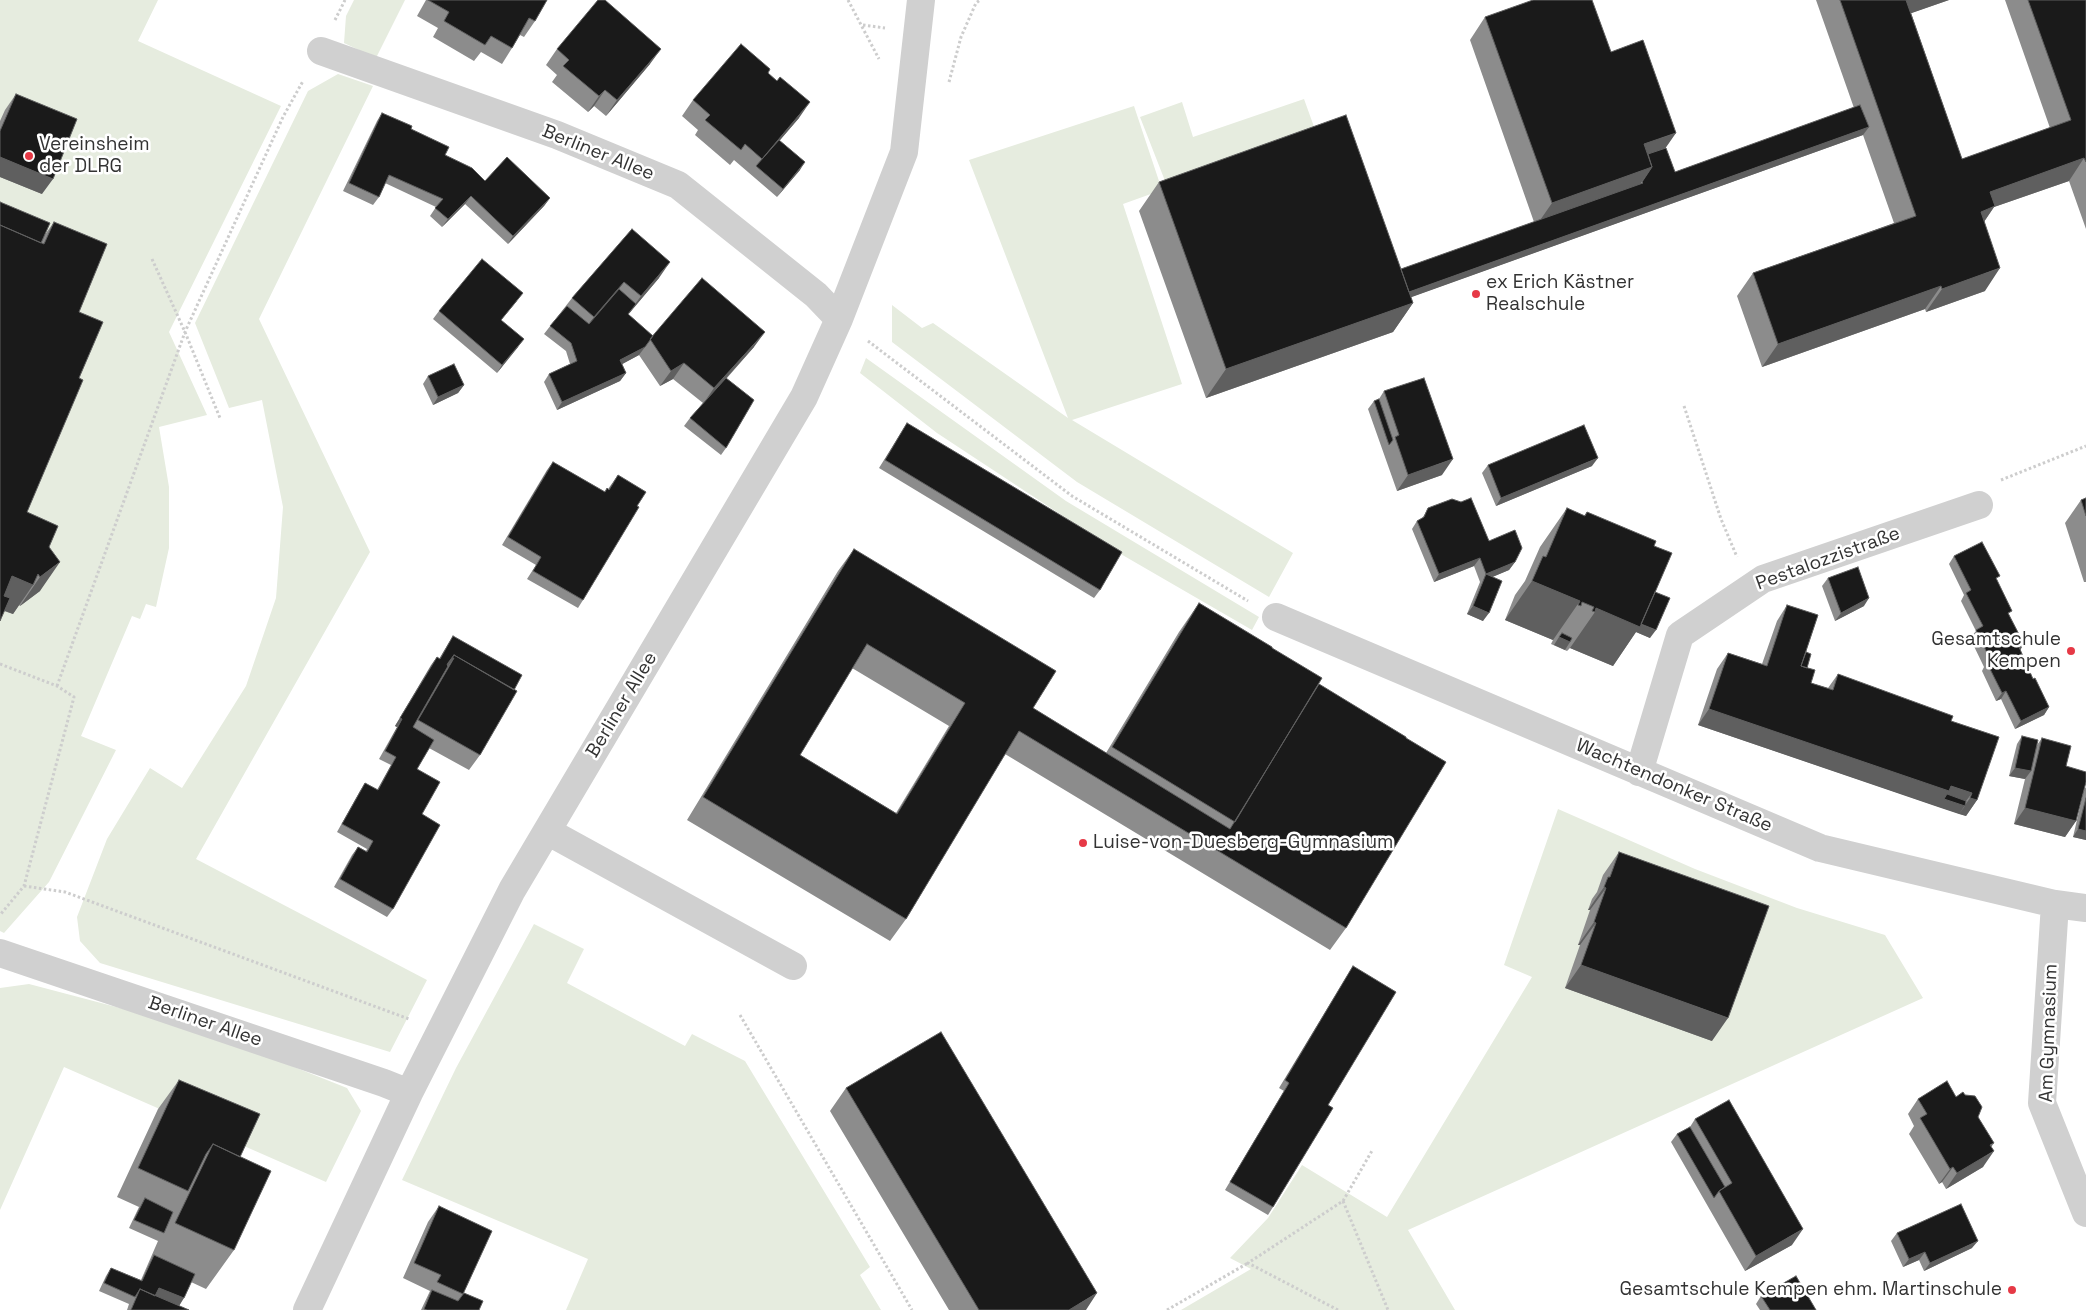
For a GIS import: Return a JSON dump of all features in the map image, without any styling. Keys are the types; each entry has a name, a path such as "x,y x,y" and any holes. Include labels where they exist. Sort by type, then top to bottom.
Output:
{"street":[{"name":"Berliner Allee","path":"307,1310 409,1093 512,890 804,397 839,319 904,152 921,0"},
{"name":"Berliner Allee","path":"321,51 558,136 678,185 816,296 839,319"},
{"name":"Pestalozzistraße","path":"1640,772 1680,635 1763,579 1979,505"},
{"name":"Wachtendonker Straße","path":"1276,618 1820,848 2055,904 2086,908"},
{"path":"547,831 793,966"},
{"name":"Am Gymnasium","path":"2055,904 2042,1103 2086,1213"},
{"name":"Berliner Allee","path":"0,953 409,1093"}],"path":[{"path":"57,686 185,332 283,117 321,51 345,0"},
{"path":"848,0 863,25"},
{"path":"152,258 220,418"},
{"path":"867,340 1072,496 1276,618"},
{"path":"1684,406 1721,519 1740,564"},
{"path":"1995,482 2086,446"},
{"path":"0,664 57,686 74,697 24,886 0,916"},
{"path":"24,886 65,892 414,1021"},
{"path":"740,1015 912,1310"},
{"path":"1167,1310 1248,1263 1343,1201 1373,1149"},
{"path":"1343,1201 1388,1310"},
{"path":"1248,1263 1338,1310"}],"shaded area":[{"path":"0,0 158,0 138,41 281,106 169,332 207,415 159,427 169,487 169,548 156,607 146,604 140,619 132,616 81,736 116,750 49,882 4,933 0,931"},
{"path":"354,0 405,0 376,58 344,43 346,16"},
{"path":"338,74 373,86 259,319 370,552 196,859 427,980 390,1052 100,963 80,941 77,917 107,839 150,768 182,788 246,686 276,598 283,507 262,400 229,408 195,323 308,91"},
{"path":"1304,99 1317,135 1167,186 1140,117 1182,102 1193,137"},
{"path":"1134,106 1162,190 1123,204 1182,384 1072,420 1293,553 1269,597 1077,482 892,342 892,305 922,328 933,323 1068,418 969,160"},
{"path":"866,358 1066,501 1259,617 1252,630 1119,553 937,433 860,373"},
{"path":"1558,809 1695,869 1797,908 1885,935 1923,998 1408,1230 1455,1310 1181,1310 1251,1269 1230,1258 1268,1218 1302,1165 1387,1217 1532,977 1504,965"},
{"path":"534,924 584,949 567,983 685,1046 692,1034 745,1061 870,1267 860,1275 881,1310 566,1310 588,1259 402,1180 456,1068"},
{"path":"29,984 196,1028 347,1088 361,1111 326,1182 64,1067 0,1210 0,988"}],"building":[{"path":"428,0 547,0 535,21 529,18 512,48 491,36 485,45 444,21 449,12"},
{"path":"598,0 605,0 661,49 617,100 605,90 599,96 563,66 569,60 557,49"},
{"path":"1533,0 1592,0 1611,52 1643,40 1676,133 1644,144 1652,167 1552,203 1485,17"},
{"path":"1840,0 1906,0 1962,159 2071,120 2028,0 2086,0 2086,162 2084,158 1990,192 1995,206 1981,212 2000,268 1942,289 1941,286 1778,344 1753,273 1916,216"},
{"path":"741,44 770,69 768,73 777,81 780,77 810,102 762,159 745,144 741,150 705,120 710,115 693,100"},
{"name":"Vereinsheim der DLRG","path":"16,94 77,119 53,179 0,157 0,131"},
{"path":"1860,105 1869,127 1409,292 1401,269 1643,183 1652,167 1648,154 1666,148 1675,172"},
{"path":"382,113 412,126 411,129 449,147 445,155 472,168 485,181 507,157 550,198 513,236 471,196 448,219 435,208 443,199 389,175 379,197 349,183"},
{"path":"1346,115 1413,303 1226,369 1159,182"},
{"path":"779,140 805,162 783,189 756,166"},
{"path":"0,202 50,223 41,243 0,225"},
{"path":"54,222 107,244 79,312 103,322 79,378 83,380 27,512 58,526 49,547 60,562 40,577 38,574 33,585 12,576 4,596 10,598 0,621 0,225 44,244"},
{"path":"632,229 670,262 641,296 624,282 594,317 572,298"},
{"path":"482,259 523,293 501,320 524,339 502,365 439,311"},
{"path":"702,278 765,332 714,388 684,363 671,371 650,339"},
{"path":"619,289 636,304 628,314 653,336 645,347 620,360 626,373 562,402 549,374 577,361 571,343 550,326 567,306 589,324"},
{"path":"454,364 464,385 438,397 428,376"},
{"path":"726,378 754,400 726,448 690,418"},
{"path":"1424,378 1453,459 1408,475 1395,437 1399,435 1384,391"},
{"path":"1379,399 1393,440 1389,445 1374,401"},
{"path":"907,423 1122,552 1100,590 885,460"},
{"path":"1584,425 1598,458 1501,498 1488,465"},
{"path":"553,462 605,492 607,488 609,490 618,475 646,492 637,506 639,507 583,600 533,571 541,557 508,537"},
{"path":"1471,498 1489,541 1515,530 1522,548 1515,562 1486,574 1480,558 1439,574 1417,521 1424,517 1428,508 1452,499 1461,502"},
{"path":"2086,498 2086,516 2081,500"},
{"path":"1567,508 1585,516 1587,512 1656,541 1654,546 1672,553 1640,627 1596,608 1595,612 1592,611 1594,607 1582,602 1581,606 1578,605 1580,601 1532,581 1543,556 1546,557"},
{"path":"1982,542 2000,576 1996,578 2012,611 2008,613 2024,644 2019,647 2033,679 2035,678 2049,707 2021,721 2006,691 2002,693 1987,663 1991,661 1976,630 1983,626 1966,593 1971,590 1954,556"},
{"path":"854,549 1056,671 1033,708 1230,829 1319,684 1446,762 1346,928 1019,731 906,919 703,797","holes":["867,644 965,703 897,814 800,755"]},
{"path":"1858,567 1869,598 1841,613 1828,578"},
{"path":"1486,574 1502,581 1489,613 1473,606"},
{"path":"1655,592 1670,598 1656,630 1641,624"},
{"path":"1199,603 1322,678 1235,822 1112,747"},
{"path":"1787,605 1818,615 1801,666 1815,670 1811,683 1833,690 1838,674 1953,716 1951,721 1999,737 1977,800 1970,798 1972,793 1951,786 1949,791 1709,709 1728,653 1767,666"},
{"path":"1562,633 1572,638 1570,642 1559,637"},
{"path":"453,636 522,675 514,690 454,655 448,663 413,727 434,740 417,769 440,782 422,814 440,825 393,909 340,879 358,847 367,852 373,841 342,824 365,783 378,790 396,757 385,751 402,719 400,718 437,657 440,659"},
{"path":"1806,652 1811,654 1807,668 1801,666"},
{"path":"454,655 517,691 480,755 418,720"},
{"path":"2022,736 2038,740 2031,771 2015,768"},
{"path":"2042,738 2071,746 2066,766 2086,772 2086,782 2076,821 2025,808"},
{"path":"1947,794 1966,801 1965,806 1944,799"},
{"path":"2086,798 2086,831 2078,829"},
{"path":"1619,852 1769,906 1728,1018 1581,965 1596,923 1594,922 1606,888 1604,887 1608,877 1610,877"},
{"path":"1353,966 1396,992 1328,1105 1333,1108 1273,1207 1230,1182 1289,1083 1285,1080"},
{"path":"941,1032 1097,1293 1069,1310 979,1310 846,1088"},
{"path":"179,1080 260,1114 240,1157 213,1144 188,1191 138,1168"},
{"path":"1947,1081 1956,1097 1963,1092 1965,1095 1975,1096 1982,1107 1978,1117 1994,1143 1990,1145 1994,1151 1957,1173 1953,1167 1950,1169 1920,1118 1927,1114 1918,1099"},
{"path":"1729,1100 1803,1229 1756,1256 1719,1191 1732,1183 1695,1119"},
{"path":"1690,1127 1725,1187 1714,1198 1677,1134"},
{"path":"213,1144 271,1171 234,1250 175,1223"},
{"path":"145,1198 173,1212 164,1233 134,1220"},
{"path":"1961,1204 1978,1241 1930,1263 1925,1252 1909,1259 1897,1233"},
{"path":"439,1206 492,1231 463,1294 437,1282 441,1275 414,1263"},
{"path":"154,1255 195,1274 184,1298 159,1288 155,1296 140,1289 135,1297 104,1283 111,1268 142,1281"},
{"path":"1796,1276 1816,1310 1770,1310 1761,1296"},
{"path":"140,1289 189,1310 131,1310"},
{"path":"432,1290 458,1301 464,1293 483,1301 479,1310 424,1309"}],"place":[{"name":"Vereinsheim der DLRG","path":"29,156"},
{"name":"ex Erich Kästner Realschule","path":"1476,294"},
{"name":"Gesamtschule Kempen","path":"2071,651"},
{"name":"Luise-von-Duesberg-Gymnasium","path":"1083,843"},
{"name":"Gesamtschule Kempen ehm. Martinschule","path":"2012,1290"}]}
